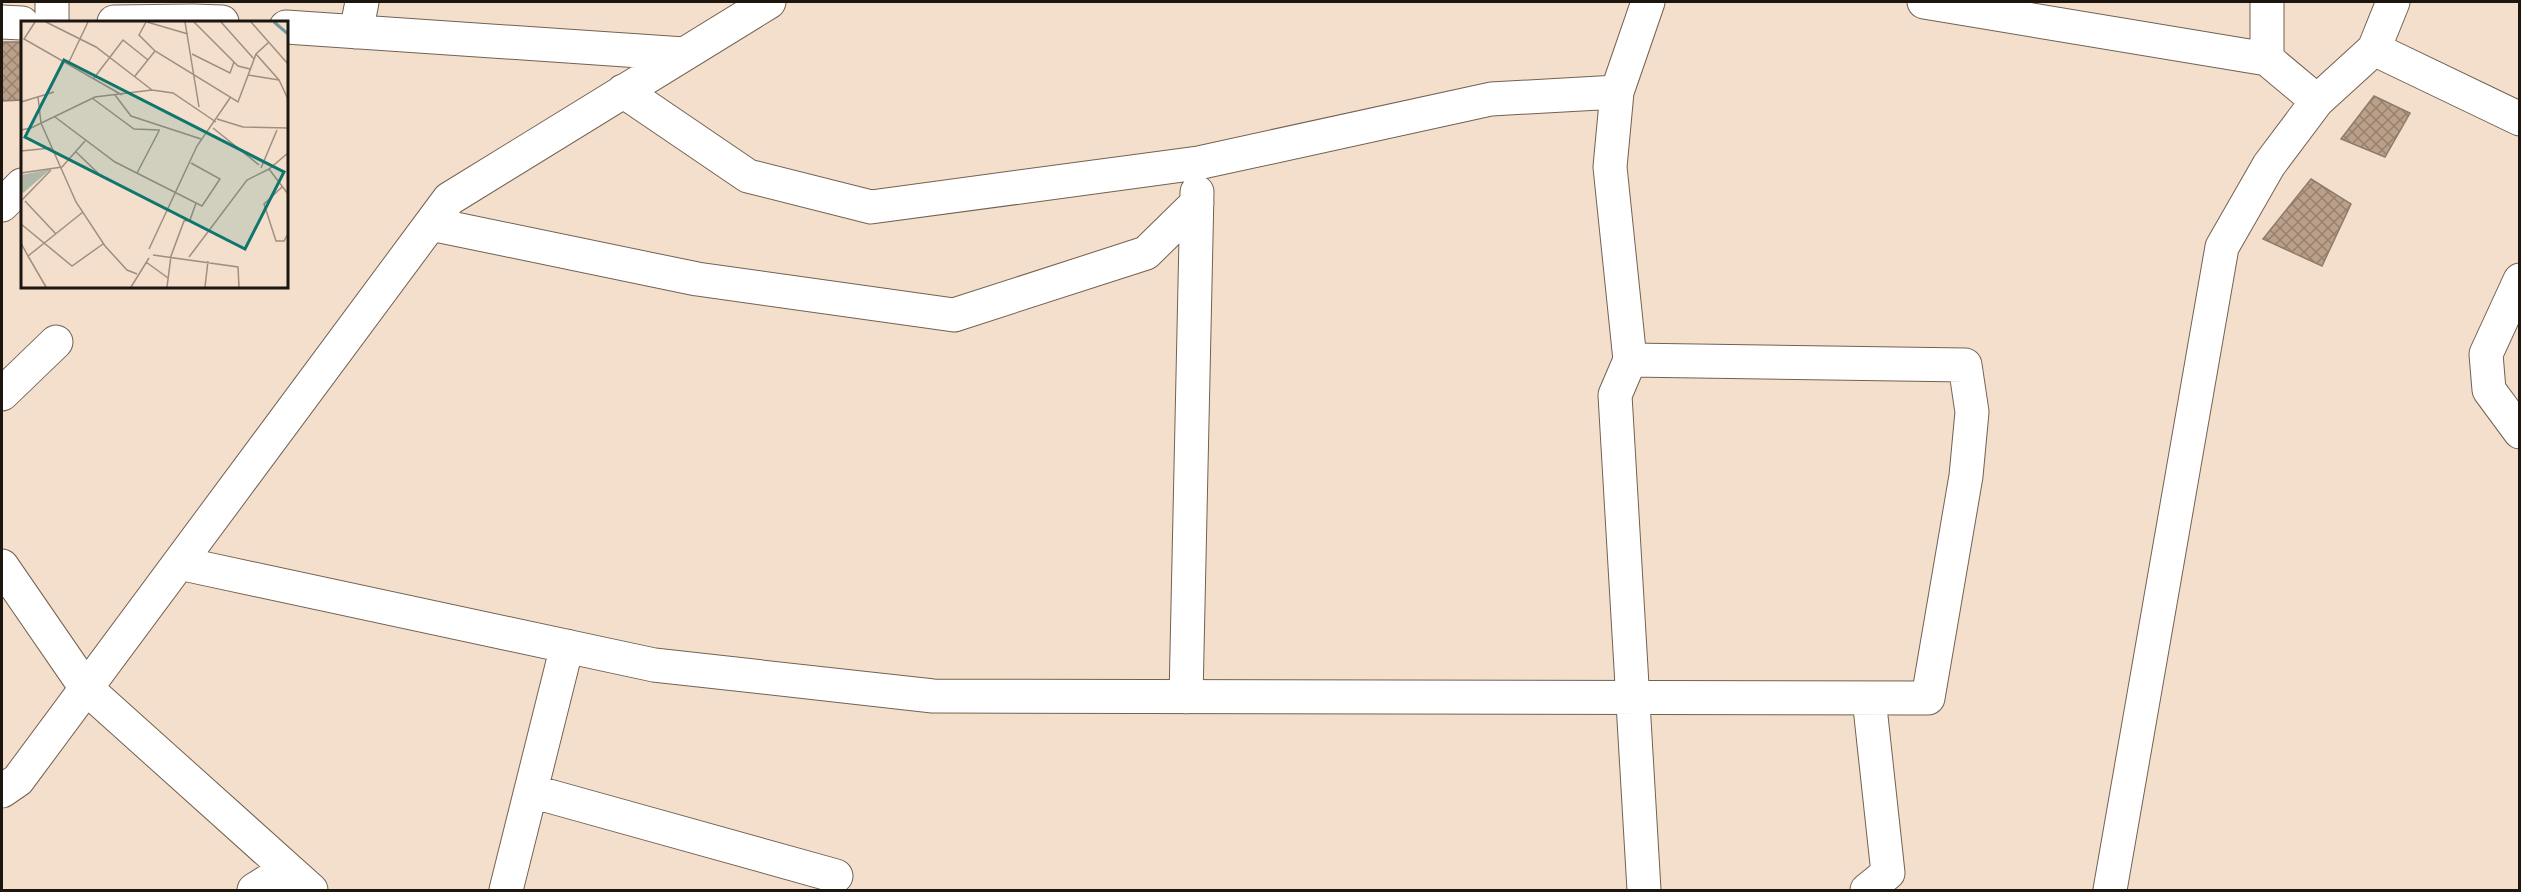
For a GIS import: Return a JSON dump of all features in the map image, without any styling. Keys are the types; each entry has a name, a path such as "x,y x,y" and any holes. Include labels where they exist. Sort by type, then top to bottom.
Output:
{"street":[{"path":"52,2 52,21"},
{"path":"2,791 18,780 440,211 617,95 769,2"},
{"path":"1644,891 1615,395 1630,360 1610,166 1616,106 1648,2"},
{"path":"1924,2 2267,59 2317,101"},
{"path":"2267,2 2267,59"},
{"path":"2110,891 2222,247 2269,165 2317,101 2374,49 2393,2"},
{"path":"288,27 359,17 684,54"},
{"path":"2,22 21,23"},
{"path":"2374,49 2520,119"},
{"path":"617,95 748,176 871,207 1198,163 1491,99 1616,106"},
{"path":"1186,696 1198,163"},
{"path":"2,205 21,186"},
{"path":"440,211 697,279 954,315 1146,253 1197,203"},
{"path":"2520,280 2486,354 2489,390 2520,432"},
{"path":"2,394 56,342"},
{"path":"179,563 654,665 933,696 1929,698 1968,455 1972,412 1965,365 1630,360"},
{"path":"2,566 86,688 311,891"},
{"path":"506,891 567,646"},
{"path":"1867,891 1888,873 1869,698"},
{"path":"531,791 836,876"},
{"path":"254,891 287,869"}],"building":[{"path":"2,42 21,42 21,100 2,101"},
{"path":"2374,96 2410,113 2385,157 2341,139"},
{"path":"2311,179 2351,204 2322,266 2263,239"}]}
